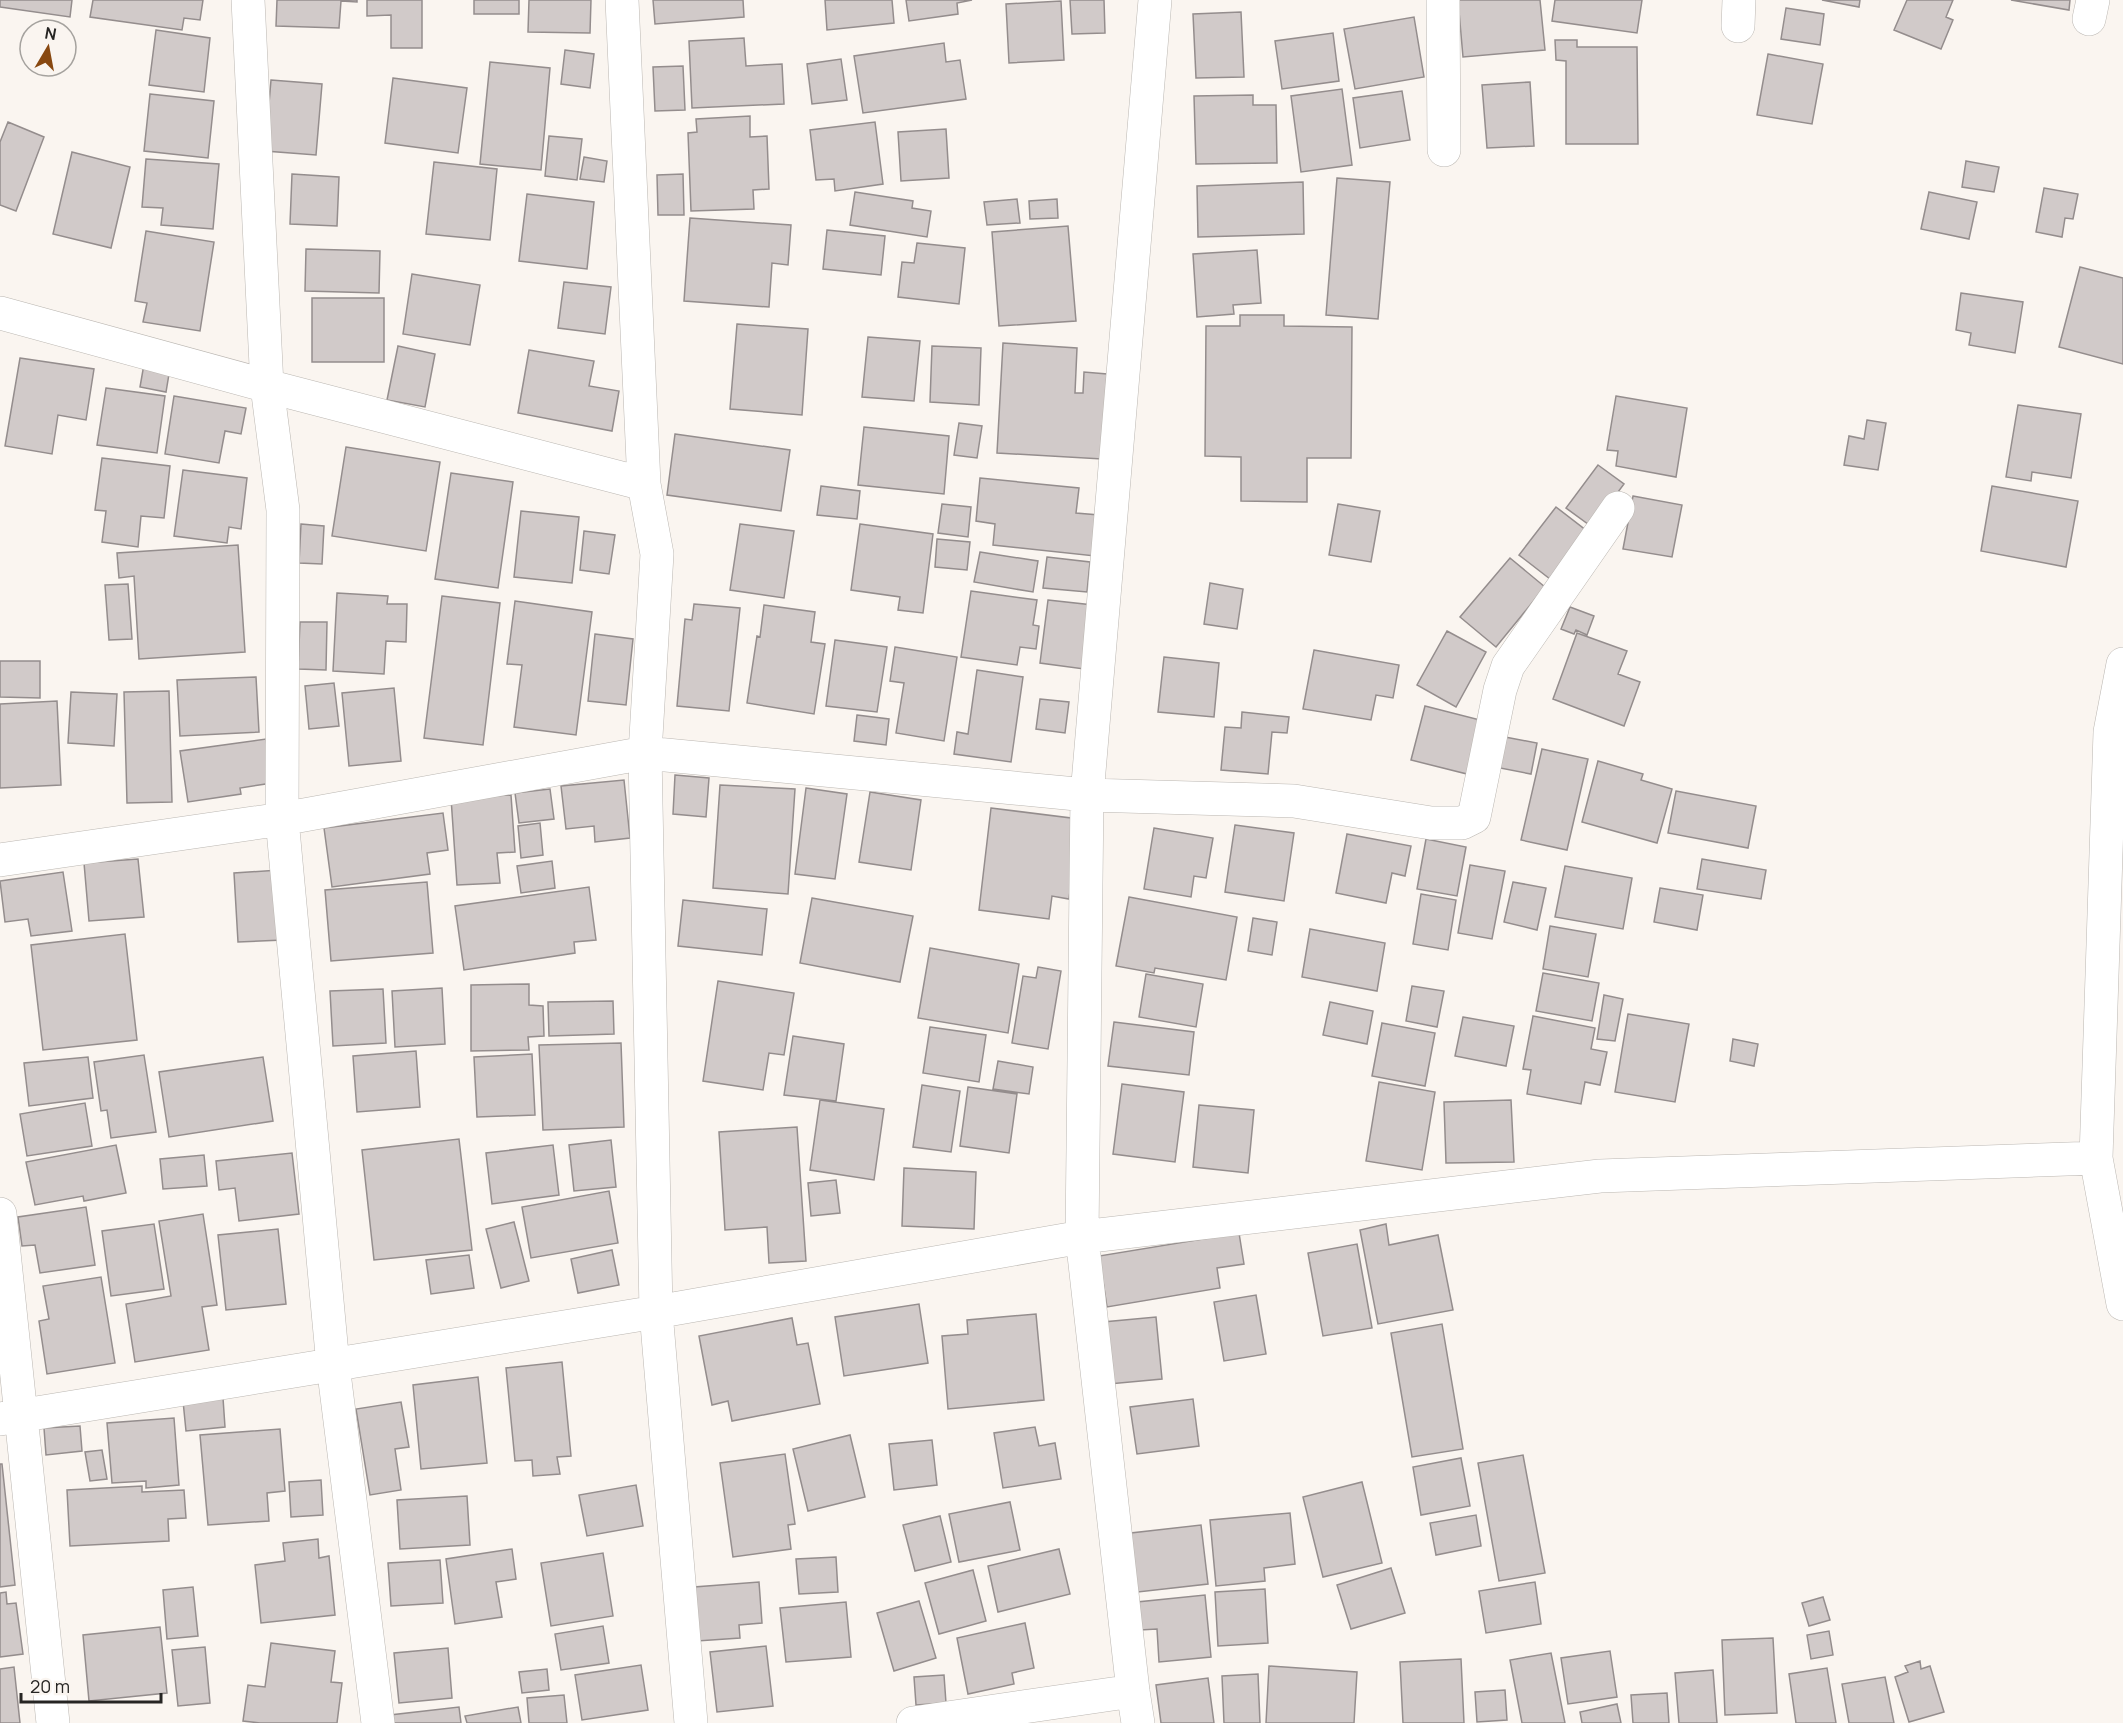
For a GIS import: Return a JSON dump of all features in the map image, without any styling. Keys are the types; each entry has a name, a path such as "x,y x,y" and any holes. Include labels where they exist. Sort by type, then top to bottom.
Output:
{"street":[{"path":"248,0 267,386 283,510 282,819 333,1365 378,1723"},
{"path":"622,0 644,484 657,554 645,753 656,1312 691,1723"},
{"path":"1138,1723 1132,1691 1082,1237 1087,795 1155,0"},
{"path":"1443,0 1444,150"},
{"path":"0,313 267,386 644,484"},
{"path":"0,860 282,819 645,753 1087,795 1294,801 1431,822 1462,823 1474,817 1500,690 1508,666 1618,508"},
{"path":"2123,664 2110,732 2096,1158 2123,1304"},
{"path":"10,1418 656,1312 1082,1237 1600,1176 2096,1158"},
{"path":"0,1214 10,1418 53,1723"},
{"path":"913,1723 1132,1691"}],"building":[{"path":"0,0 72,0 70,17 0,7"},
{"path":"93,0 203,0 200,20 184,18 182,30 90,17"},
{"path":"277,0 357,0 357,2 341,1 339,28 276,26"},
{"path":"367,0 422,0 422,48 391,48 391,15 367,16"},
{"path":"474,0 519,0 519,14 474,14"},
{"path":"529,0 591,0 590,33 528,32"},
{"path":"653,0 743,0 744,17 655,24"},
{"path":"825,0 892,0 894,23 827,30"},
{"path":"906,0 972,0 957,3 958,14 909,21"},
{"path":"1070,0 1104,0 1105,33 1072,34"},
{"path":"1458,0 1540,0 1545,50 1463,57"},
{"path":"1555,0 1642,0 1637,33 1552,21"},
{"path":"1822,0 1860,0 1859,7"},
{"path":"1907,0 1953,0 1946,17 1953,20 1941,49 1894,30"},
{"path":"2011,0 2070,0 2069,10"},
{"path":"1061,1 1064,60 1009,63 1006,4"},
{"path":"1786,8 1824,14 1820,45 1781,39"},
{"path":"1241,12 1244,77 1196,78 1193,14"},
{"path":"1414,17 1424,77 1355,89 1344,29"},
{"path":"156,30 210,38 204,92 149,85"},
{"path":"1333,33 1339,81 1282,89 1275,41"},
{"path":"744,38 746,66 782,64 784,104 692,108 689,41"},
{"path":"1555,40 1577,40 1577,47 1637,47 1638,144 1566,144 1566,61 1556,60"},
{"path":"944,43 946,62 960,60 966,99 863,113 854,56"},
{"path":"565,50 594,54 590,88 561,84"},
{"path":"1768,54 1823,64 1812,124 1757,115"},
{"path":"841,59 847,100 812,104 807,64"},
{"path":"490,62 550,68 541,170 480,164"},
{"path":"683,66 685,110 655,111 653,67"},
{"path":"393,78 467,88 458,153 385,143"},
{"path":"271,80 322,84 316,155 265,151"},
{"path":"1530,82 1534,146 1487,148 1482,85"},
{"path":"1342,89 1352,165 1301,172 1291,96"},
{"path":"1402,91 1410,140 1360,148 1353,98"},
{"path":"150,94 214,101 208,158 144,151"},
{"path":"1253,95 1253,105 1276,105 1277,163 1196,164 1194,96"},
{"path":"750,116 750,137 767,136 769,189 753,190 754,209 691,211 688,133 697,132 696,119"},
{"path":"8,122 44,137 16,211 0,205 0,142"},
{"path":"875,122 883,184 835,191 834,179 816,180 810,130"},
{"path":"946,129 949,178 901,181 898,132"},
{"path":"549,136 582,139 577,180 545,176"},
{"path":"72,152 130,167 111,248 53,234"},
{"path":"584,157 607,161 604,182 580,179"},
{"path":"146,159 219,164 213,229 161,225 163,208 142,207"},
{"path":"1966,161 1999,167 1994,192 1962,187"},
{"path":"434,162 497,169 490,240 426,234"},
{"path":"292,174 339,177 337,226 290,224"},
{"path":"683,174 684,215 658,215 657,175"},
{"path":"1337,178 1390,182 1378,319 1326,315"},
{"path":"1303,182 1304,234 1198,237 1197,186"},
{"path":"2044,188 2078,194 2073,219 2065,218 2062,237 2036,232"},
{"path":"855,192 913,201 912,208 931,211 927,237 850,225"},
{"path":"1929,192 1977,202 1969,239 1921,229"},
{"path":"527,194 594,202 587,269 519,261"},
{"path":"1017,199 1020,223 987,225 984,202"},
{"path":"1057,199 1058,218 1030,219 1029,201"},
{"path":"690,218 791,225 788,265 772,263 769,307 684,301"},
{"path":"1068,226 1076,321 999,326 992,232"},
{"path":"827,230 885,236 881,275 823,269"},
{"path":"146,231 214,242 200,331 143,322 147,303 135,301"},
{"path":"917,243 965,248 959,304 898,297 902,262 914,263"},
{"path":"306,249 380,251 379,293 305,291"},
{"path":"1257,250 1261,303 1233,305 1234,314 1197,317 1193,254"},
{"path":"2080,267 2123,278 2123,364 2059,347"},
{"path":"412,274 480,285 470,345 403,334"},
{"path":"564,282 611,287 605,334 558,328"},
{"path":"1961,293 2023,302 2015,353 1969,345 1971,333 1956,330"},
{"path":"312,298 384,298 384,362 312,362"},
{"path":"1240,315 1284,315 1284,326 1352,327 1351,458 1307,458 1307,502 1241,501 1241,457 1205,456 1206,326 1240,326"},
{"path":"737,324 808,329 802,415 730,409"},
{"path":"868,337 920,341 914,401 862,397"},
{"path":"1003,343 1077,348 1075,393 1083,393 1084,372 1107,374 1102,459 997,453"},
{"path":"398,346 435,354 425,407 387,400"},
{"path":"932,346 981,348 979,405 930,402"},
{"path":"529,350 594,361 589,386 619,391 612,431 518,413"},
{"path":"20,358 94,369 86,420 58,415 52,454 5,446"},
{"path":"144,364 170,368 166,392 140,387"},
{"path":"106,388 165,396 157,453 97,445"},
{"path":"174,396 246,408 241,434 225,431 219,463 165,454"},
{"path":"1616,396 1687,408 1676,477 1616,466 1618,451 1607,450"},
{"path":"2018,405 2081,414 2071,478 2032,472 2031,481 2006,477"},
{"path":"1867,420 1886,423 1878,470 1844,465 1849,436 1864,439"},
{"path":"959,423 982,426 977,458 954,455"},
{"path":"864,427 949,436 944,494 858,485"},
{"path":"675,434 790,450 781,511 667,495"},
{"path":"346,447 440,462 426,551 332,536"},
{"path":"102,458 170,466 164,518 141,516 138,547 102,542 106,511 95,510"},
{"path":"1598,465 1624,484 1592,527 1566,508"},
{"path":"183,470 247,478 241,529 229,527 227,543 174,536"},
{"path":"451,473 513,482 498,588 435,579"},
{"path":"980,478 1079,488 1076,513 1099,515 1095,556 993,545 995,524 976,521"},
{"path":"821,486 860,491 857,519 817,515"},
{"path":"1992,486 2078,501 2066,567 1981,551"},
{"path":"1633,496 1682,505 1672,557 1623,549"},
{"path":"942,504 971,507 968,537 938,533"},
{"path":"1338,504 1380,511 1371,562 1329,555"},
{"path":"1556,507 1587,531 1550,579 1519,555"},
{"path":"521,511 579,517 572,583 514,577"},
{"path":"301,524 324,526 322,564 299,563"},
{"path":"740,524 794,531 784,598 730,590"},
{"path":"860,524 933,534 923,613 898,610 900,597 851,590"},
{"path":"584,531 615,535 609,574 580,570"},
{"path":"937,539 970,542 967,570 935,567"},
{"path":"238,545 245,652 139,659 134,576 119,578 117,553"},
{"path":"980,552 1038,561 1033,592 974,582"},
{"path":"1047,557 1090,562 1087,592 1043,588"},
{"path":"1510,558 1545,587 1496,647 1460,617"},
{"path":"1210,583 1243,589 1237,629 1204,624"},
{"path":"128,584 132,639 109,640 105,585"},
{"path":"971,591 1037,600 1033,625 1039,626 1036,649 1020,647 1017,665 961,657"},
{"path":"337,593 388,596 387,604 407,604 406,642 386,641 384,674 333,671"},
{"path":"442,596 500,603 483,745 424,738"},
{"path":"1048,600 1093,605 1084,669 1040,663"},
{"path":"515,601 592,612 576,735 514,727 522,665 507,664"},
{"path":"694,604 740,608 729,711 677,706 685,619 692,620"},
{"path":"764,605 815,612 811,642 825,644 814,714 747,703"},
{"path":"1570,607 1594,616 1587,635 1576,630 1574,634 1561,629"},
{"path":"300,622 327,622 326,670 298,669"},
{"path":"1447,631 1486,652 1456,707 1417,685"},
{"path":"1577,633 1627,651 1618,674 1640,682 1624,726 1553,699"},
{"path":"595,634 633,639 626,705 588,701"},
{"path":"835,640 887,647 877,712 826,706"},
{"path":"895,647 957,657 944,741 896,733 904,683 890,681"},
{"path":"1314,650 1399,665 1393,698 1376,695 1371,720 1303,709"},
{"path":"1164,657 1219,663 1214,717 1158,712"},
{"path":"0,661 40,661 40,698 0,697"},
{"path":"977,670 1023,677 1011,762 954,754 957,732 968,734"},
{"path":"256,677 259,732 180,736 177,680"},
{"path":"334,683 339,726 309,729 305,686"},
{"path":"394,688 401,761 349,766 342,693"},
{"path":"169,691 172,802 127,803 124,692"},
{"path":"71,692 117,694 114,746 68,743"},
{"path":"1040,699 1069,702 1065,733 1036,729"},
{"path":"57,701 61,785 0,788 0,704"},
{"path":"1425,706 1480,720 1467,774 1411,760"},
{"path":"1242,712 1289,717 1287,733 1272,732 1268,774 1221,770 1225,727 1241,728"},
{"path":"857,715 889,719 886,745 854,741"},
{"path":"1505,737 1537,743 1531,774 1500,768"},
{"path":"266,739 272,783 240,788 241,794 188,802 180,751"},
{"path":"1542,749 1588,759 1567,850 1521,840"},
{"path":"1598,761 1643,774 1641,780 1672,789 1657,843 1582,822"},
{"path":"675,775 709,778 706,817 673,814"},
{"path":"624,780 630,838 595,842 594,826 566,829 561,786"},
{"path":"720,785 795,789 788,894 713,888"},
{"path":"806,788 847,794 835,879 795,874"},
{"path":"550,789 554,819 519,823 515,793"},
{"path":"1676,791 1756,806 1748,848 1668,833"},
{"path":"870,792 921,800 911,870 859,862"},
{"path":"511,795 515,852 497,853 500,883 457,885 451,798"},
{"path":"991,808 1079,819 1069,899 1052,896 1049,919 979,910"},
{"path":"443,813 448,850 427,853 430,874 332,887 324,828"},
{"path":"540,823 543,855 521,858 518,826"},
{"path":"1235,825 1294,833 1284,901 1225,892"},
{"path":"1154,828 1213,838 1206,878 1194,876 1191,897 1144,889"},
{"path":"1347,834 1411,846 1405,876 1392,873 1386,903 1336,893"},
{"path":"1426,839 1466,847 1457,896 1417,889"},
{"path":"138,859 144,917 89,921 84,863"},
{"path":"1702,859 1766,870 1761,899 1697,889"},
{"path":"552,861 555,888 521,893 517,866"},
{"path":"1470,865 1505,871 1492,939 1458,933"},
{"path":"1565,866 1632,878 1623,929 1555,917"},
{"path":"279,870 283,940 238,942 234,873"},
{"path":"63,872 72,931 31,936 28,919 5,922 0,881"},
{"path":"427,882 433,953 331,961 325,890"},
{"path":"1513,882 1546,888 1537,930 1504,922"},
{"path":"589,887 596,940 574,942 575,953 464,970 455,906"},
{"path":"1660,888 1703,895 1697,930 1654,922"},
{"path":"1421,894 1456,900 1448,950 1413,944"},
{"path":"1129,897 1237,917 1226,980 1155,968 1154,973 1116,966"},
{"path":"812,898 913,916 900,982 800,963"},
{"path":"683,900 767,909 762,955 678,946"},
{"path":"1253,918 1277,922 1272,955 1248,951"},
{"path":"1550,926 1596,934 1588,977 1543,969"},
{"path":"1310,929 1385,943 1377,991 1302,977"},
{"path":"125,934 137,1040 43,1050 31,945"},
{"path":"930,948 1019,964 1008,1033 918,1018"},
{"path":"1038,967 1061,971 1048,1049 1012,1043 1023,976 1036,978"},
{"path":"1543,973 1599,983 1592,1021 1536,1011"},
{"path":"1146,974 1203,984 1196,1027 1139,1017"},
{"path":"718,981 794,993 784,1055 769,1053 763,1090 703,1081"},
{"path":"529,984 529,1005 543,1006 544,1036 528,1037 529,1050 471,1051 471,985"},
{"path":"1412,986 1444,991 1437,1027 1406,1021"},
{"path":"442,988 445,1044 395,1047 392,991"},
{"path":"383,989 386,1043 333,1046 330,991"},
{"path":"1604,995 1623,999 1615,1041 1597,1039"},
{"path":"613,1001 614,1034 549,1036 548,1002"},
{"path":"1330,1002 1373,1011 1367,1044 1323,1035"},
{"path":"1628,1014 1689,1024 1675,1102 1615,1092"},
{"path":"1533,1016 1595,1028 1591,1049 1607,1052 1600,1085 1585,1082 1581,1104 1527,1094 1531,1070 1523,1069"},
{"path":"1463,1017 1514,1026 1506,1066 1455,1056"},
{"path":"1114,1022 1194,1032 1189,1075 1108,1066"},
{"path":"1382,1023 1435,1033 1425,1086 1372,1076"},
{"path":"930,1027 986,1035 979,1082 923,1073"},
{"path":"793,1036 844,1044 836,1101 784,1095"},
{"path":"1733,1039 1758,1044 1754,1066 1730,1061"},
{"path":"621,1043 624,1127 543,1130 539,1045"},
{"path":"416,1051 420,1107 357,1112 353,1056"},
{"path":"532,1054 535,1115 477,1117 474,1057"},
{"path":"144,1055 156,1132 111,1138 107,1110 101,1111 94,1062"},
{"path":"88,1057 93,1098 29,1106 24,1063"},
{"path":"263,1057 273,1121 169,1137 159,1072"},
{"path":"998,1061 1033,1067 1029,1094 993,1089"},
{"path":"1379,1082 1435,1092 1422,1170 1366,1161"},
{"path":"1122,1084 1184,1092 1175,1162 1113,1154"},
{"path":"922,1085 960,1091 951,1152 913,1147"},
{"path":"968,1087 1017,1094 1009,1153 960,1146"},
{"path":"820,1100 884,1109 874,1180 810,1170"},
{"path":"1511,1100 1514,1162 1446,1163 1444,1102"},
{"path":"85,1103 92,1146 27,1156 20,1114"},
{"path":"1199,1105 1254,1110 1248,1173 1193,1167"},
{"path":"797,1127 806,1261 769,1263 767,1227 725,1230 719,1132"},
{"path":"459,1139 472,1250 374,1260 362,1150"},
{"path":"611,1140 616,1187 574,1191 569,1145"},
{"path":"116,1145 126,1193 84,1201 83,1196 35,1205 26,1162"},
{"path":"553,1145 559,1195 492,1204 486,1153"},
{"path":"292,1153 299,1214 239,1221 235,1188 219,1190 216,1161"},
{"path":"204,1155 207,1186 163,1189 160,1159"},
{"path":"904,1168 976,1172 974,1229 902,1226"},
{"path":"836,1180 840,1213 811,1216 808,1183"},
{"path":"609,1191 618,1243 531,1258 522,1207"},
{"path":"86,1207 95,1265 40,1273 35,1245 22,1246 18,1217"},
{"path":"203,1214 217,1305 202,1307 209,1350 135,1362 126,1304 171,1296 159,1221"},
{"path":"514,1222 529,1281 501,1288 486,1229"},
{"path":"154,1224 164,1289 111,1296 102,1231"},
{"path":"1386,1224 1389,1245 1438,1235 1453,1310 1378,1324 1360,1230"},
{"path":"278,1229 286,1304 226,1310 218,1235"},
{"path":"1239,1233 1244,1264 1217,1268 1220,1288 1107,1307 1099,1256"},
{"path":"1357,1244 1372,1328 1323,1336 1308,1253"},
{"path":"612,1250 619,1285 578,1293 571,1259"},
{"path":"469,1255 474,1288 431,1294 426,1260"},
{"path":"101,1277 115,1363 47,1374 39,1321 49,1319 43,1286"},
{"path":"1256,1295 1266,1354 1224,1361 1214,1302"},
{"path":"919,1304 928,1363 844,1376 835,1317"},
{"path":"1036,1314 1044,1400 948,1409 942,1336 968,1334 967,1320"},
{"path":"1156,1317 1162,1379 1109,1384 1103,1322"},
{"path":"792,1318 797,1345 808,1343 820,1404 732,1421 728,1401 712,1405 699,1336"},
{"path":"1442,1324 1463,1449 1412,1457 1391,1333"},
{"path":"562,1362 571,1456 557,1457 560,1474 533,1476 532,1460 515,1461 506,1368"},
{"path":"478,1377 487,1463 421,1469 413,1385"},
{"path":"223,1398 225,1427 186,1431 183,1401"},
{"path":"1193,1399 1199,1446 1137,1454 1130,1407"},
{"path":"401,1402 409,1447 395,1449 401,1490 370,1495 356,1409"},
{"path":"174,1418 179,1485 146,1488 146,1481 112,1483 107,1423"},
{"path":"80,1426 82,1451 46,1455 44,1428"},
{"path":"1035,1427 1039,1446 1055,1443 1061,1479 1003,1488 994,1433"},
{"path":"280,1429 285,1491 267,1493 269,1521 208,1525 200,1435"},
{"path":"850,1435 865,1497 808,1511 793,1449"},
{"path":"932,1440 937,1485 894,1490 889,1444"},
{"path":"102,1450 107,1479 90,1481 85,1452"},
{"path":"785,1454 795,1524 788,1525 791,1549 733,1557 720,1463"},
{"path":"1523,1455 1545,1573 1499,1581 1478,1463"},
{"path":"1461,1458 1470,1506 1421,1515 1413,1467"},
{"path":"0,1464 2,1464 15,1585 0,1587"},
{"path":"321,1480 323,1515 291,1517 289,1482"},
{"path":"1362,1482 1382,1563 1323,1577 1303,1497"},
{"path":"636,1485 643,1526 587,1536 579,1495"},
{"path":"142,1486 142,1492 184,1490 186,1518 168,1519 169,1541 70,1546 67,1490"},
{"path":"467,1496 470,1545 400,1549 397,1500"},
{"path":"1010,1502 1020,1550 959,1562 949,1514"},
{"path":"1290,1513 1295,1564 1264,1568 1265,1581 1216,1586 1210,1520"},
{"path":"1476,1515 1481,1546 1436,1555 1430,1523"},
{"path":"940,1516 951,1562 915,1571 903,1525"},
{"path":"1201,1525 1208,1584 1129,1593 1122,1534"},
{"path":"318,1539 319,1558 329,1556 335,1615 261,1623 255,1565 285,1561 283,1543"},
{"path":"512,1549 516,1579 496,1582 502,1617 455,1624 446,1559"},
{"path":"1059,1549 1070,1594 998,1612 988,1566"},
{"path":"603,1553 613,1616 551,1626 541,1563"},
{"path":"836,1557 838,1592 799,1594 796,1559"},
{"path":"440,1560 443,1603 391,1606 388,1563"},
{"path":"1391,1568 1405,1613 1351,1629 1337,1585"},
{"path":"973,1570 986,1621 939,1634 925,1583"},
{"path":"759,1582 762,1623 739,1625 740,1638 697,1641 694,1587"},
{"path":"1535,1582 1541,1624 1486,1633 1479,1591"},
{"path":"193,1587 198,1636 167,1639 163,1590"},
{"path":"1265,1589 1268,1643 1218,1646 1215,1592"},
{"path":"6,1592 7,1604 16,1603 23,1654 0,1657 0,1593"},
{"path":"1205,1595 1211,1657 1159,1662 1157,1629 1140,1630 1137,1602"},
{"path":"1823,1597 1830,1620 1809,1626 1802,1603"},
{"path":"919,1601 936,1658 894,1671 877,1613"},
{"path":"846,1602 851,1657 786,1662 780,1608"},
{"path":"1025,1623 1034,1668 1012,1673 1014,1684 968,1694 957,1638"},
{"path":"603,1626 609,1663 561,1670 555,1634"},
{"path":"160,1627 167,1693 89,1701 83,1635"},
{"path":"1829,1631 1833,1655 1811,1659 1807,1635"},
{"path":"1773,1638 1777,1713 1725,1715 1722,1640"},
{"path":"271,1643 335,1651 331,1682 342,1683 337,1723 243,1721 248,1685 265,1687"},
{"path":"766,1646 773,1706 717,1712 710,1652"},
{"path":"205,1647 210,1703 178,1706 172,1650"},
{"path":"448,1648 452,1698 399,1703 394,1653"},
{"path":"1610,1651 1617,1697 1568,1704 1561,1658"},
{"path":"1551,1653 1565,1723 1522,1723 1510,1660"},
{"path":"1461,1659 1464,1723 1403,1723 1400,1662"},
{"path":"1920,1661 1921,1669 1930,1666 1944,1712 1909,1722 1895,1677 1908,1672 1905,1666"},
{"path":"641,1665 648,1710 582,1720 575,1675"},
{"path":"1269,1666 1357,1672 1354,1723 1266,1723"},
{"path":"14,1667 20,1723 0,1723 0,1669"},
{"path":"1827,1668 1836,1723 1796,1723 1789,1674"},
{"path":"547,1669 549,1690 522,1693 519,1672"},
{"path":"1713,1670 1717,1723 1679,1723 1675,1673"},
{"path":"1258,1674 1260,1723 1224,1723 1222,1676"},
{"path":"944,1675 946,1703 916,1705 914,1677"},
{"path":"1885,1677 1894,1723 1849,1723 1842,1684"},
{"path":"1208,1678 1214,1723 1161,1723 1156,1685"},
{"path":"1505,1690 1507,1720 1477,1722 1475,1692"},
{"path":"1667,1693 1669,1723 1633,1723 1631,1695"},
{"path":"564,1695 567,1723 529,1723 527,1698"},
{"path":"1617,1704 1621,1723 1582,1723 1580,1712"},
{"path":"459,1707 461,1723 391,1723 390,1715"},
{"path":"518,1707 521,1723 467,1723 465,1716"}]}
